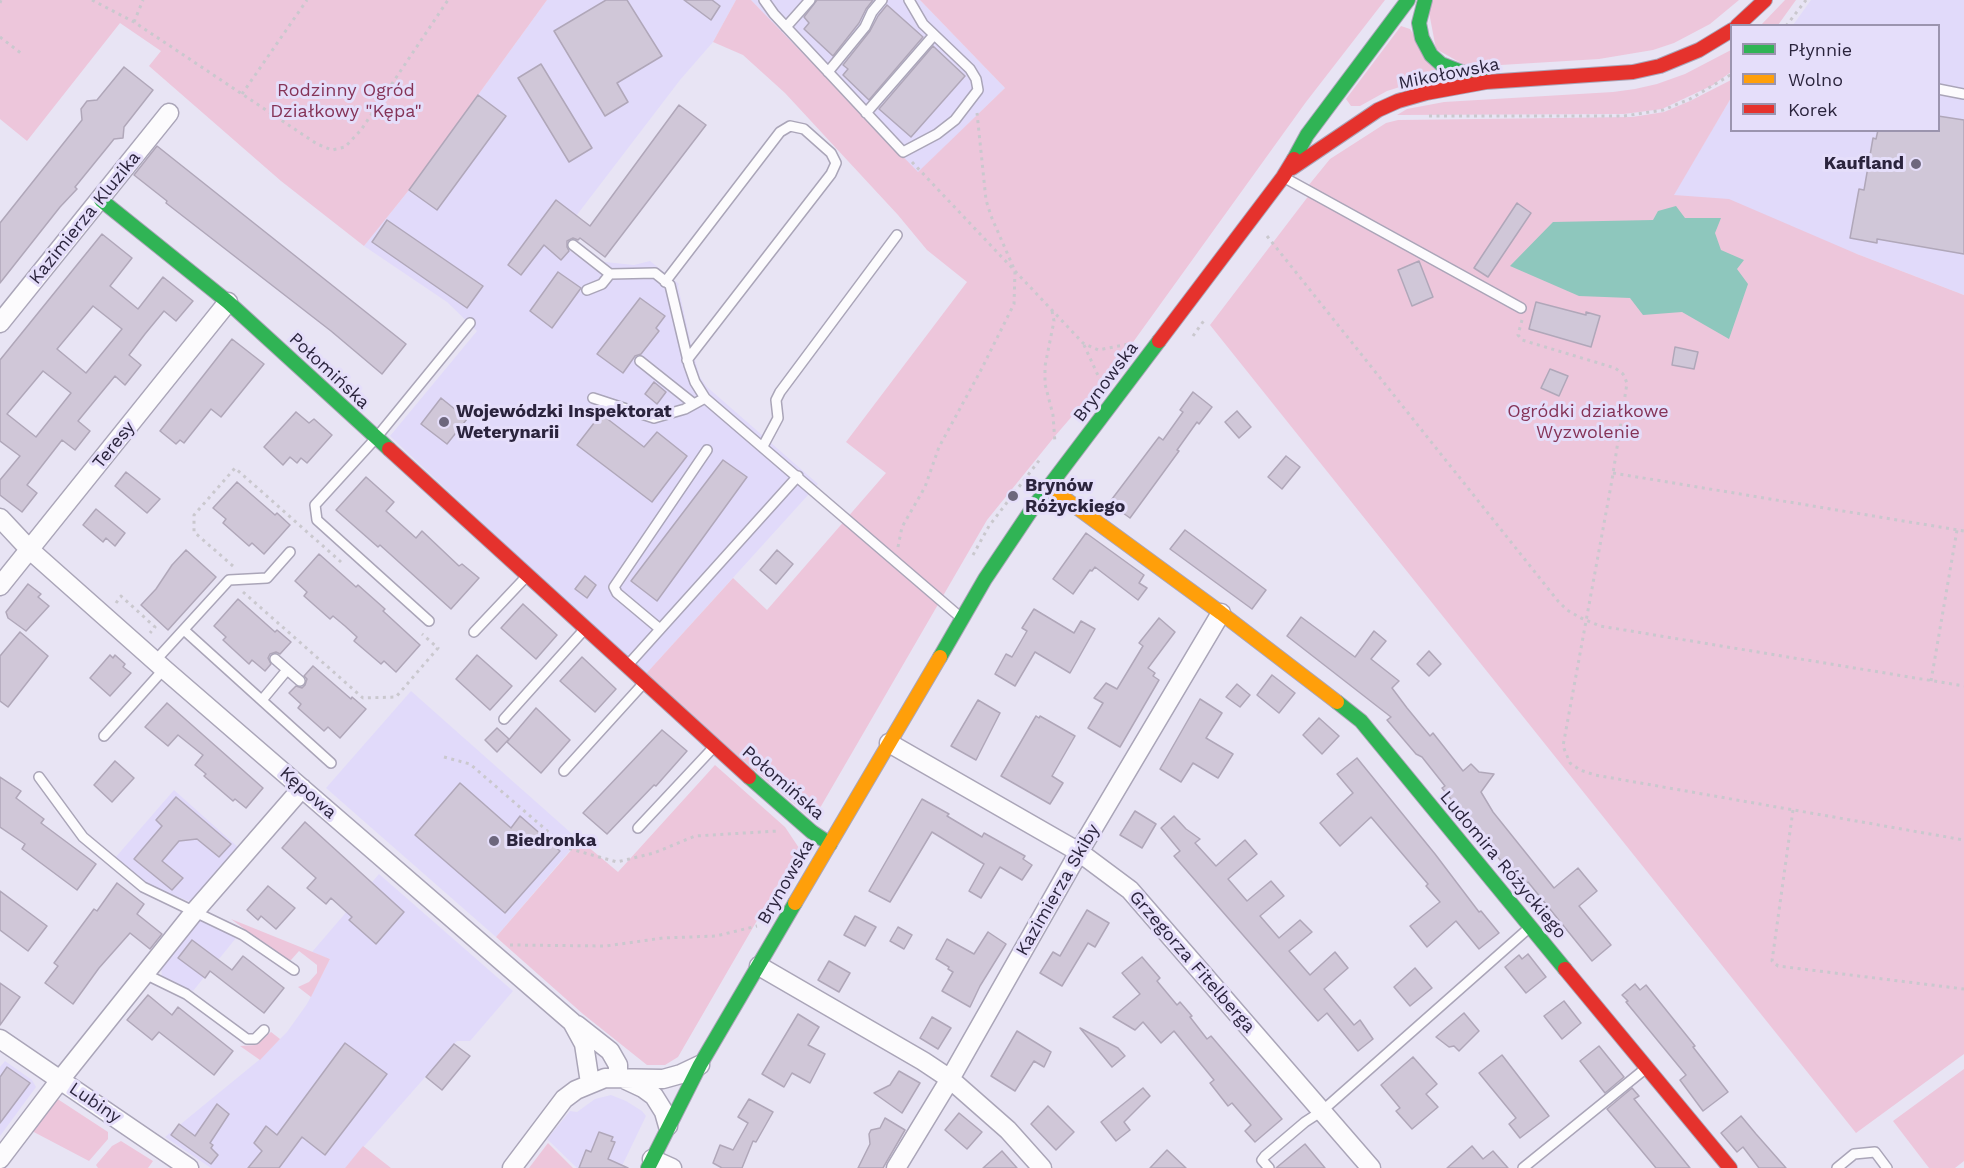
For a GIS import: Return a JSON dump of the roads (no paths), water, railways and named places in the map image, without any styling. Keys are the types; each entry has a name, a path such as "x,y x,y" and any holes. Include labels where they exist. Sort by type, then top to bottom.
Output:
{"main road":[{"path":"1285,174 1307,135 1408,0"},
{"path":"1425,0 1419,23 1422,38 1431,55 1441,64 1486,82"},
{"path":"1739,24 1765,0"},
{"name":"Mikołowska","path":"1285,174 1378,110 1398,101 1426,93 1486,82 1633,72 1660,66 1699,50 1730,31"},
{"name":"Brynowska","path":"650,1164 700,1065 961,618 1006,546 1285,174"},
{"name":"Połomińska","path":"100,200 228,302 714,747 812,832 830,844"},
{"name":"Ludomira Różyckiego","path":"1049,487 1221,613 1360,721 1730,1168"}],"street":[{"name":"Kazimierza Kluzika","path":"0,323 169,113"},
{"name":"Teresy","path":"0,586 228,302"},
{"name":"Kępowa","path":"0,518 30,550 160,665 572,1022 584,1044 590,1083"},
{"name":"Kazimierza Skiby","path":"896,1168 1221,613"},
{"name":"Grzegorza Fitelberga","path":"889,743 1079,852 1130,890 1371,1168"},
{"path":"0,1159 195,911 302,788"},
{"path":"759,966 913,1055 950,1079 1008,1130 1042,1168"},
{"path":"572,1022 610,1051 618,1065 618,1077"},
{"name":"Lubiny","path":"0,1039 189,1168"},
{"path":"512,1168 564,1099 576,1090 605,1078 663,1079 700,1065"},
{"path":"618,1077 662,1099 682,1100"},
{"path":"663,1079 670,1083 682,1100"},
{"path":"654,1096 664,1112 668,1126"},
{"path":"650,1164 672,1168"}],"lane":[{"path":"764,0 786,27 903,152 937,134 955,120 978,90 976,79 970,69 923,24 909,0"},
{"path":"786,27 810,0"},
{"path":"828,72 865,27 872,12 882,0"},
{"path":"866,113 934,35"},
{"path":"1940,89 1964,94"},
{"path":"665,282 780,132 790,126 804,129 831,153 836,164 831,174 687,360"},
{"path":"1285,174 1412,249 1521,308"},
{"path":"763,446 778,418 776,400 780,392 897,235"},
{"path":"573,245 610,273 655,273 670,285 687,360 695,382 705,398 961,618"},
{"path":"587,290 602,284 610,273"},
{"path":"429,621 317,520 315,505 376,438 470,323"},
{"path":"640,361 694,404"},
{"path":"593,398 654,418 684,409 705,398"},
{"path":"660,629 617,593 614,587 707,450"},
{"path":"626,667 798,476"},
{"path":"104,736 160,665 183,630 229,580 267,578 290,552"},
{"path":"474,632 527,576"},
{"path":"504,719 585,629"},
{"path":"183,630 331,763"},
{"path":"275,659 300,681"},
{"path":"262,700 287,670"},
{"path":"564,771 644,683"},
{"name":"Połomińska","path":"638,828 714,747"},
{"path":"39,777 83,837 143,887 243,935 294,970"},
{"path":"1269,1168 1262,1160 1265,1156 1322,1110 1530,926"},
{"path":"146,974 186,994 247,1039 255,1039 264,1030"},
{"path":"1523,1168 1647,1067"},
{"path":"1836,1168 1854,1154 1875,1152 1887,1168"}],"place":[{"name":"Kaufland","path":"1916,164"},
{"name":"Wojewódzki Inspektorat Weterynarii","path":"444,422"},
{"name":"Brynów Różyckiego","path":"1013,496"},
{"name":"Biedronka","path":"494,841"}],"park label":[{"name":"Rodzinny Ogród Działkowy \"Kępa\"","path":"346,101"},
{"name":"Ogródki działkowe Wyzwolenie","path":"1588,422"}]}
